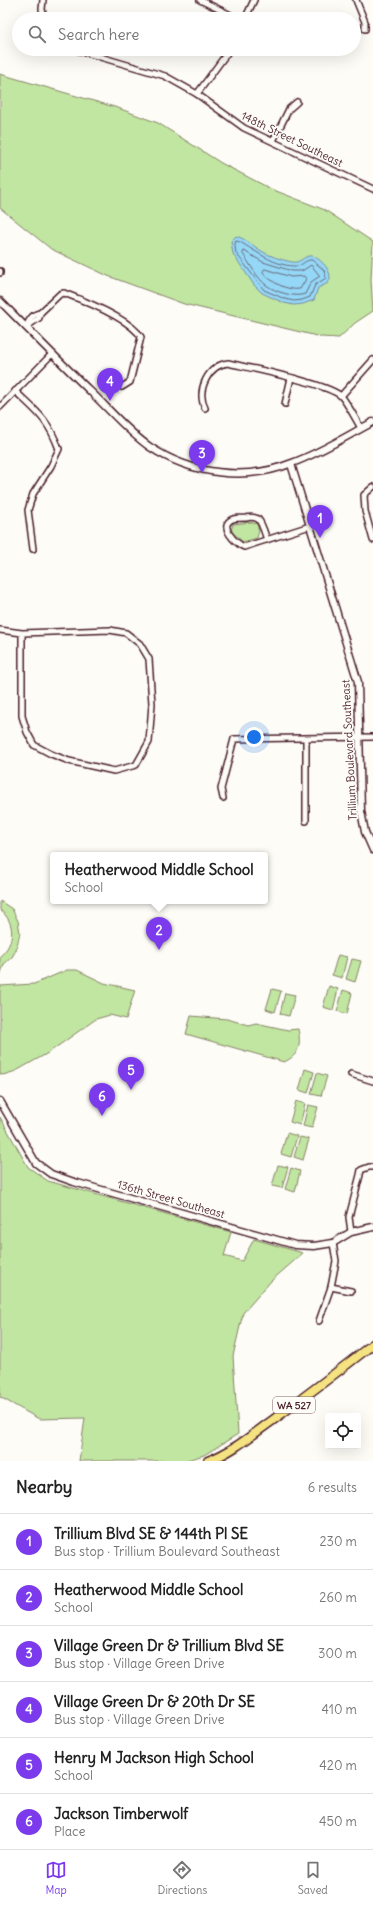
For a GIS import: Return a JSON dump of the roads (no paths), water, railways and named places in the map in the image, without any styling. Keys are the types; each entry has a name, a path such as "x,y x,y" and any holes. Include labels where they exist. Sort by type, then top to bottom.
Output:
{"main road":[{"name":"WA 527","path":"208,1461 221,1456 251,1436 373,1344"}],"street":[{"path":"43,0 43,12"},
{"path":"200,0 225,12"},
{"path":"248,12 254,0"},
{"path":"356,0 361,12"},
{"path":"361,12 365,22 365,29"},
{"name":"148th Street Southeast","path":"97,56 165,76 197,94 244,128 373,189"},
{"path":"197,94 225,56"},
{"path":"273,141 289,109 296,102"},
{"path":"26,327 29,319 36,313 40,313 60,294 64,293 96,305 138,332 141,337 130,382 122,387"},
{"path":"0,301 52,354 148,446 171,459 201,470 237,474 292,464 373,422"},
{"path":"0,407 52,354"},
{"path":"341,396 373,360"},
{"path":"205,408 201,398 207,377 212,369 218,365 228,363 314,384 331,390 341,396 361,428"},
{"path":"285,404 291,378"},
{"path":"15,391 44,418 52,429 59,449 51,466 33,494 28,510 33,549"},
{"name":"Trillium Boulevard Southeast","path":"292,464 358,682 361,811 365,832 373,850"},
{"path":"373,487 364,494 365,510 373,540"},
{"path":"267,540 259,520 256,518 233,519 229,522 227,528 228,533 235,541 244,547 267,540 310,526"},
{"path":"0,630 22,632 110,630 126,633 140,644 149,659 152,704 149,742 136,765 114,771 69,762 34,745 27,732 22,716 22,632"},
{"path":"223,798 221,789 234,739 373,737"},
{"path":"306,739 306,821"},
{"path":"351,1074 373,1081"},
{"name":"136th Street Southeast","path":"0,1101 36,1163 51,1174 295,1245 314,1246 333,1243 351,1232 373,1227"},
{"path":"351,1232 349,1217 360,1175 362,1170 373,1167"},
{"path":"318,1321 331,1287 336,1261 333,1243"},
{"path":"331,1287 351,1291"}],"water":[{"path":"236,236 246,240 260,250 276,258 295,262 309,256 315,257 326,266 330,279 328,283 318,288 314,300 303,304 294,305 284,303 262,293 254,285 233,254 231,241"}],"place":[{"name":"Village Green Dr & 20th Dr SE","path":"110,401"},
{"name":"Village Green Dr & Trillium Blvd SE","path":"202,473"},
{"name":"Trillium Blvd SE & 144th Pl SE","path":"320,538"},
{"name":"Heatherwood Middle School","path":"159,950"},
{"name":"Henry M Jackson High School","path":"131,1090"},
{"name":"Jackson Timberwolf","path":"102,1116"}]}
